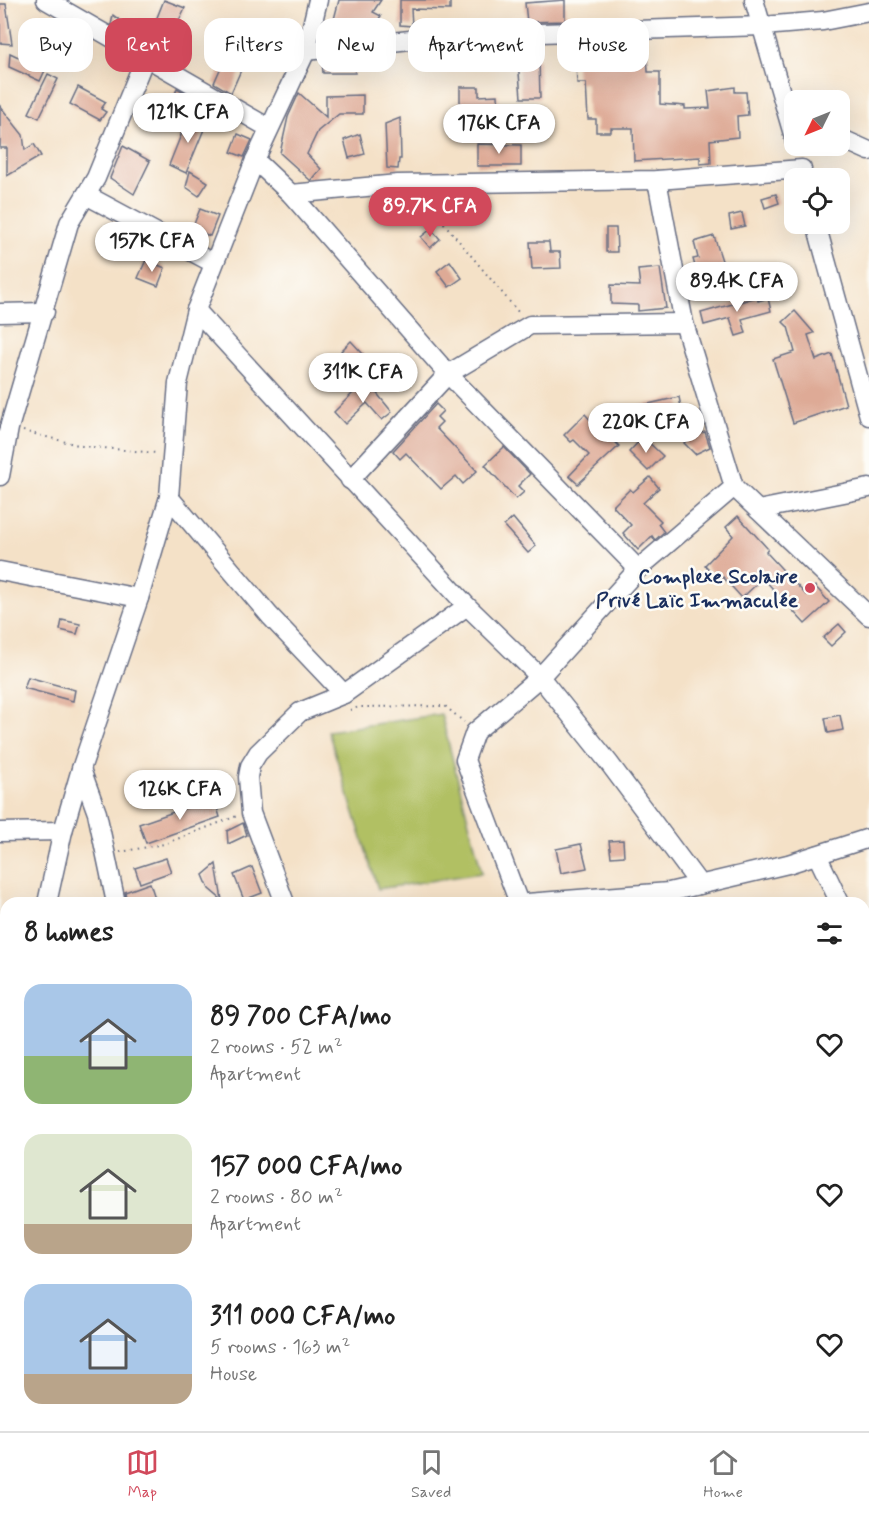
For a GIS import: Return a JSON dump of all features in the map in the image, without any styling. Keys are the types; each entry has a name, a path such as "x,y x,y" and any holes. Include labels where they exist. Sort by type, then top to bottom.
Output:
{"street":[{"path":"46,0 105,35"},
{"path":"48,897 63,831 81,769 139,598 169,497 178,383 196,310 255,160 306,51 318,0"},
{"path":"754,0 784,92"},
{"path":"306,51 448,36 763,26 823,21 869,12"},
{"path":"0,476 9,428 45,312 69,224 102,165 139,72"},
{"path":"170,72 269,128"},
{"path":"850,143 869,152"},
{"path":"255,160 291,194 448,374 638,569"},
{"path":"291,194 398,184 657,180 784,175"},
{"path":"657,180 684,323 734,486 869,616"},
{"path":"86,195 213,263"},
{"path":"819,234 869,416"},
{"path":"196,310 467,606 540,677 616,772 700,885"},
{"path":"0,313 45,312"},
{"path":"350,480 448,374 530,325 684,323"},
{"path":"517,897 465,760 475,732 540,677 638,569 734,486"},
{"path":"758,510 869,488"},
{"path":"169,497 270,616 344,694"},
{"path":"0,571 139,598"},
{"path":"283,897 251,813 248,777 250,766 258,753 300,712 344,694 467,606"},
{"path":"81,769 97,813 115,897"},
{"path":"0,832 63,831"},
{"path":"672,897 700,885 817,855 869,838"},
{"path":"817,855 837,897"}],"path":[{"path":"398,184 443,222 530,325"},
{"path":"9,428 82,446 171,455"},
{"path":"340,712 359,707 445,706 475,732"},
{"path":"107,854 164,844 233,817 251,813"}],"green space":[{"path":"441,714 482,873 378,889 328,731"}],"building":[{"path":"164,0 185,8 180,18 157,18"},
{"path":"339,0 381,0 373,12 381,16 380,18 334,18"},
{"path":"400,0 450,0 450,10 411,9 412,18 408,18 408,26 400,25"},
{"path":"565,0 565,18 545,22 545,18 527,18 525,3"},
{"path":"0,4 6,4 12,44 0,43"},
{"path":"10,53 18,57 18,71 9,67"},
{"path":"20,72 44,72 40,81"},
{"path":"219,72 240,72 231,93 214,83"},
{"path":"323,72 355,73 323,73"},
{"path":"519,72 539,72 540,98 521,98"},
{"path":"576,72 660,72 660,104 685,106 685,109 710,108 708,91 735,87 735,92 746,92 748,115 737,116 738,137 710,140 711,163 700,164 700,157 634,161 633,128 611,128 611,132 596,132 596,119 588,119 586,83 577,83"},
{"path":"48,74 58,79 39,118 29,113"},
{"path":"78,87 106,102 101,109 106,112 100,120 70,104"},
{"path":"460,87 479,87 479,96 498,95 499,118 460,122"},
{"path":"177,88 189,95 186,102 174,97"},
{"path":"299,93 326,117 326,96 363,95 363,114 339,114 318,131 307,154 321,169 311,181 280,153 288,117"},
{"path":"0,106 23,135 25,150 34,144 41,156 7,176 7,148 0,148"},
{"path":"189,115 207,122 186,173 169,165"},
{"path":"400,118 401,159 399,159 398,169 387,168 385,124"},
{"path":"238,134 252,140 244,157 231,152"},
{"path":"360,134 365,154 349,158 344,140"},
{"path":"477,144 521,145 521,166 477,166"},
{"path":"123,146 150,161 134,194 110,178"},
{"path":"190,171 208,182 199,196 186,187"},
{"path":"776,194 779,203 765,208 762,198"},
{"path":"200,209 218,216 210,236 192,229"},
{"path":"742,213 745,226 731,229 729,216"},
{"path":"606,228 616,228 617,252 606,252"},
{"path":"431,229 440,239 430,248 421,237"},
{"path":"714,236 725,270 698,277 693,259 698,258 694,242"},
{"path":"530,242 549,242 550,252 560,252 561,268 532,269"},
{"path":"146,260 165,268 158,286 138,278"},
{"path":"450,261 462,278 449,287 437,271"},
{"path":"660,268 666,308 638,311 638,305 611,304 611,285 640,286 638,270"},
{"path":"757,297 758,301 768,298 771,311 742,319 746,333 736,336 730,318 704,325 701,313"},
{"path":"795,311 814,333 808,335 816,360 832,354 846,405 793,423 773,359 795,352 788,327 783,322"},
{"path":"351,341 377,369 367,379 341,351"},
{"path":"366,380 392,412 382,420 367,403 345,424 334,412"},
{"path":"679,397 682,412 640,422 635,407"},
{"path":"436,404 443,411 437,417 442,422 436,428 477,471 463,484 456,476 441,489 406,453 400,459 393,451"},
{"path":"585,414 619,446 578,484 569,476 589,455 574,440 571,442 564,435"},
{"path":"705,432 710,447 695,454 684,443 690,436"},
{"path":"643,437 663,456 648,471 629,452"},
{"path":"504,447 530,474 518,486 524,492 516,499 485,465"},
{"path":"650,477 659,488 643,503 661,521 658,524 664,532 655,540 652,536 638,550 623,533 631,525 613,506 630,489 633,492"},
{"path":"738,516 768,549 766,552 806,595 815,586 829,602 805,624 763,578 742,598 723,577 719,580 705,565 733,536 726,527"},
{"path":"513,518 536,546 528,553 504,526"},
{"path":"62,620 80,624 77,634 60,630"},
{"path":"839,624 846,632 831,646 823,638"},
{"path":"28,677 75,690 73,701 24,688"},
{"path":"840,715 843,730 828,733 825,718"},
{"path":"214,798 220,817 146,843 139,824"},
{"path":"243,823 247,835 228,844 227,831"},
{"path":"623,840 624,856 611,857 609,841"},
{"path":"581,844 587,868 561,873 556,849"},
{"path":"166,858 171,872 140,883 135,868"},
{"path":"216,864 222,897 209,889 203,875"},
{"path":"252,867 262,893 252,897 243,897 234,875"},
{"path":"150,883 155,897 126,897 125,892"}],"place":[{"name":"Complexe Scolaire Privé Laïc Immaculée","path":"810,588"}]}
